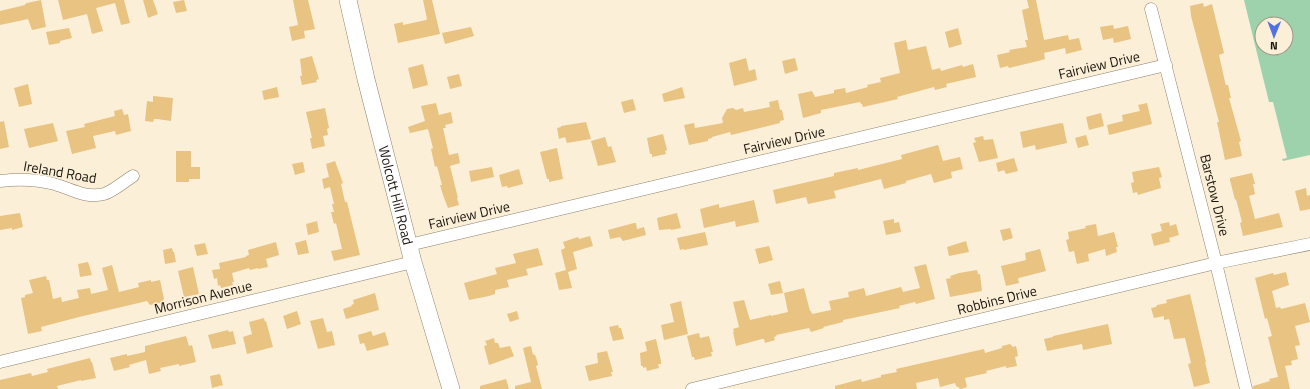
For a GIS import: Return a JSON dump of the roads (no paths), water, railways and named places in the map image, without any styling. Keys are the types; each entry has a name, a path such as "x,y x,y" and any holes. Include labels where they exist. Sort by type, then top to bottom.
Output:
{"street":[{"name":"Wolcott Hill Road","path":"348,0 366,79 413,262 451,389"},
{"name":"Barstow Drive","path":"1151,9 1216,263 1246,389"},
{"name":"Fairview Drive","path":"409,245 1166,65"},
{"name":"Ireland Road","path":"0,181 27,180 50,183 72,192 91,195 106,193 133,176"},
{"name":"Robbins Drive","path":"692,389 1216,263 1310,244"},
{"name":"Morrison Avenue","path":"0,362 413,262"}]}
